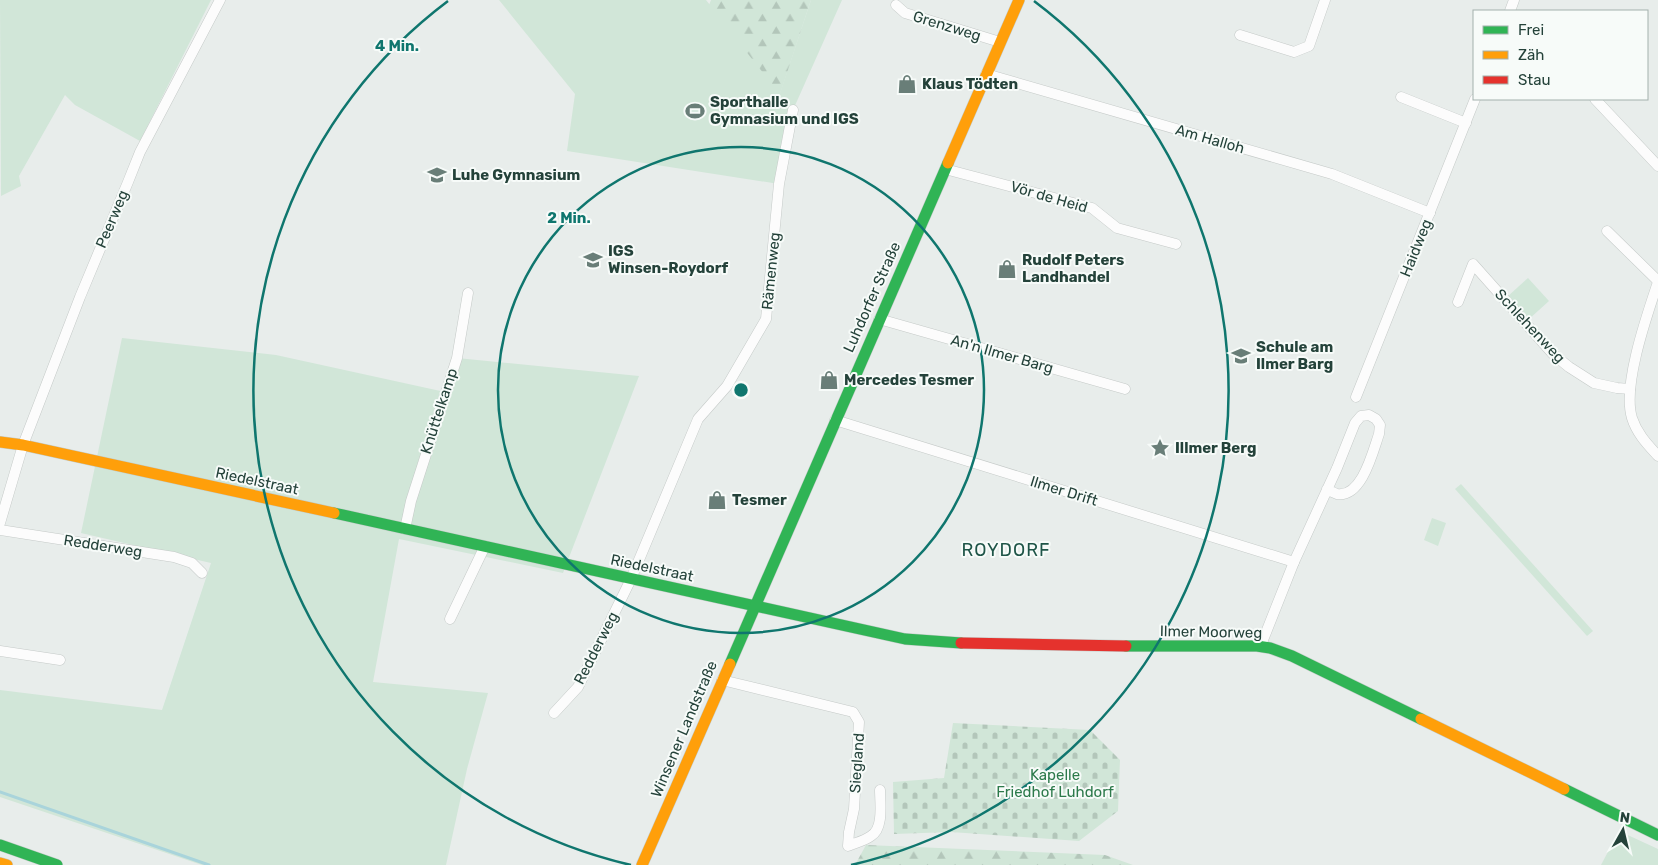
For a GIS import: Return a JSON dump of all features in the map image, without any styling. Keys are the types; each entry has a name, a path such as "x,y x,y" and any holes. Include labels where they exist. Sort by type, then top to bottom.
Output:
{"main road":[{"name":"Luhdorfer Straße","path":"754,606 1019,0"},
{"name":"Riedelstraat","path":"0,442 23,445 754,606"},
{"name":"Ilmer Moorweg","path":"754,606 905,639 967,644 1257,646 1270,648 1292,656 1658,834"},
{"name":"Winsener Landstraße","path":"642,865 754,606"},
{"path":"0,845 57,865"},
{"path":"0,862 7,865"}],"street":[{"name":"Peerweg","path":"0,523 23,445 80,297 140,152 220,0"},
{"path":"1240,35 1294,52 1309,46 1325,0"},
{"name":"Grenzweg","path":"896,5 905,13 1000,42"},
{"name":"Am Halloh","path":"986,74 1332,174 1430,213"},
{"path":"1401,98 1466,123"},
{"name":"Haidweg","path":"1356,398 1475,100"},
{"path":"1596,100 1658,166"},
{"name":"Rämenweg","path":"631,578 698,419 727,386 766,319 779,184 793,110"},
{"name":"Vör de Heid","path":"945,169 1092,208 1117,228 1176,244"},
{"path":"1607,231 1658,282 1644,326 1630,389 1632,419 1641,438 1658,456"},
{"name":"Schlehenweg","path":"1458,302 1473,264 1553,354 1569,367 1594,383 1630,389"},
{"name":"Knüttelkamp","path":"404,529 411,501 457,358 468,292"},
{"name":"An'n Ilmer Barg","path":"879,319 1124,389"},
{"path":"1257,646 1263,640 1294,562 1326,489 1355,423 1361,416 1369,415 1376,419 1380,425 1379,434 1360,483 1352,490 1344,493 1338,494 1326,489"},
{"name":"Ilmer Drift","path":"835,420 1294,562"},
{"name":"Redderweg","path":"0,530 174,557 192,563 202,573"},
{"path":"450,619 485,546"},
{"name":"Redderweg","path":"554,713 578,687 631,578"},
{"path":"0,651 60,660"},
{"name":"Siegland","path":"722,680 853,712 860,722 854,809 848,832 848,846 872,836 876,831 880,820 880,790"}],"green space":[{"path":"0,0 211,0 140,141 75,105 65,95 19,176 21,186 1,196"},
{"path":"499,0 706,0 780,93 811,0 842,0 793,110 779,184 567,151 575,94"},
{"path":"711,0 811,0 780,94 709,5"},
{"path":"1528,278 1549,301 1528,320 1507,297"},
{"path":"122,338 276,355 445,392 457,358 639,376 563,573 399,539 373,682 488,693 467,769 446,865 202,865 0,797 0,690 162,710 211,563 81,533"},
{"path":"1461,484 1593,631 1587,636 1455,489"},
{"path":"1432,518 1446,523 1438,546 1424,540"},
{"name":"Kapelle Friedhof Luhdorf","path":"953,723 1090,730 1120,760 1118,811 1079,841 951,832 894,834 893,782 944,778"},
{"path":"1619,831 1658,849 1658,865 1601,865"},
{"path":"866,845 1105,855 1133,865 855,865"}],"waterway":[{"path":"0,792 209,865"}],"traffic: fast":[{"path":"730,664 948,163"},
{"path":"334,513 905,639 961,643"},
{"path":"1126,646 1257,646 1270,648 1292,656 1421,719"},
{"path":"1564,789 1658,835"},
{"path":"0,845 57,865"}],"traffic: slow":[{"path":"948,163 1019,0"},
{"path":"0,442 23,445 334,513"},
{"path":"642,865 730,664"},
{"path":"1421,719 1564,789"},
{"path":"0,863 7,865"}],"traffic: jam":[{"path":"961,643 1126,646"}],"place":[{"name":"Klaus Tödten","path":"907,84"},
{"name":"Sporthalle Gymnasium und IGS","path":"695,111"},
{"name":"Luhe Gymnasium","path":"437,175"},
{"name":"IGS Winsen-Roydorf","path":"593,260"},
{"name":"Rudolf Peters Landhandel","path":"1007,269"},
{"name":"Schule am Ilmer Barg","path":"1241,356"},
{"name":"Mercedes Tesmer","path":"829,380"},
{"name":"Illmer Berg","path":"1160,448"},
{"name":"Tesmer","path":"717,500"}],"district":[{"name":"ROYDORF","path":"1006,550"}]}
